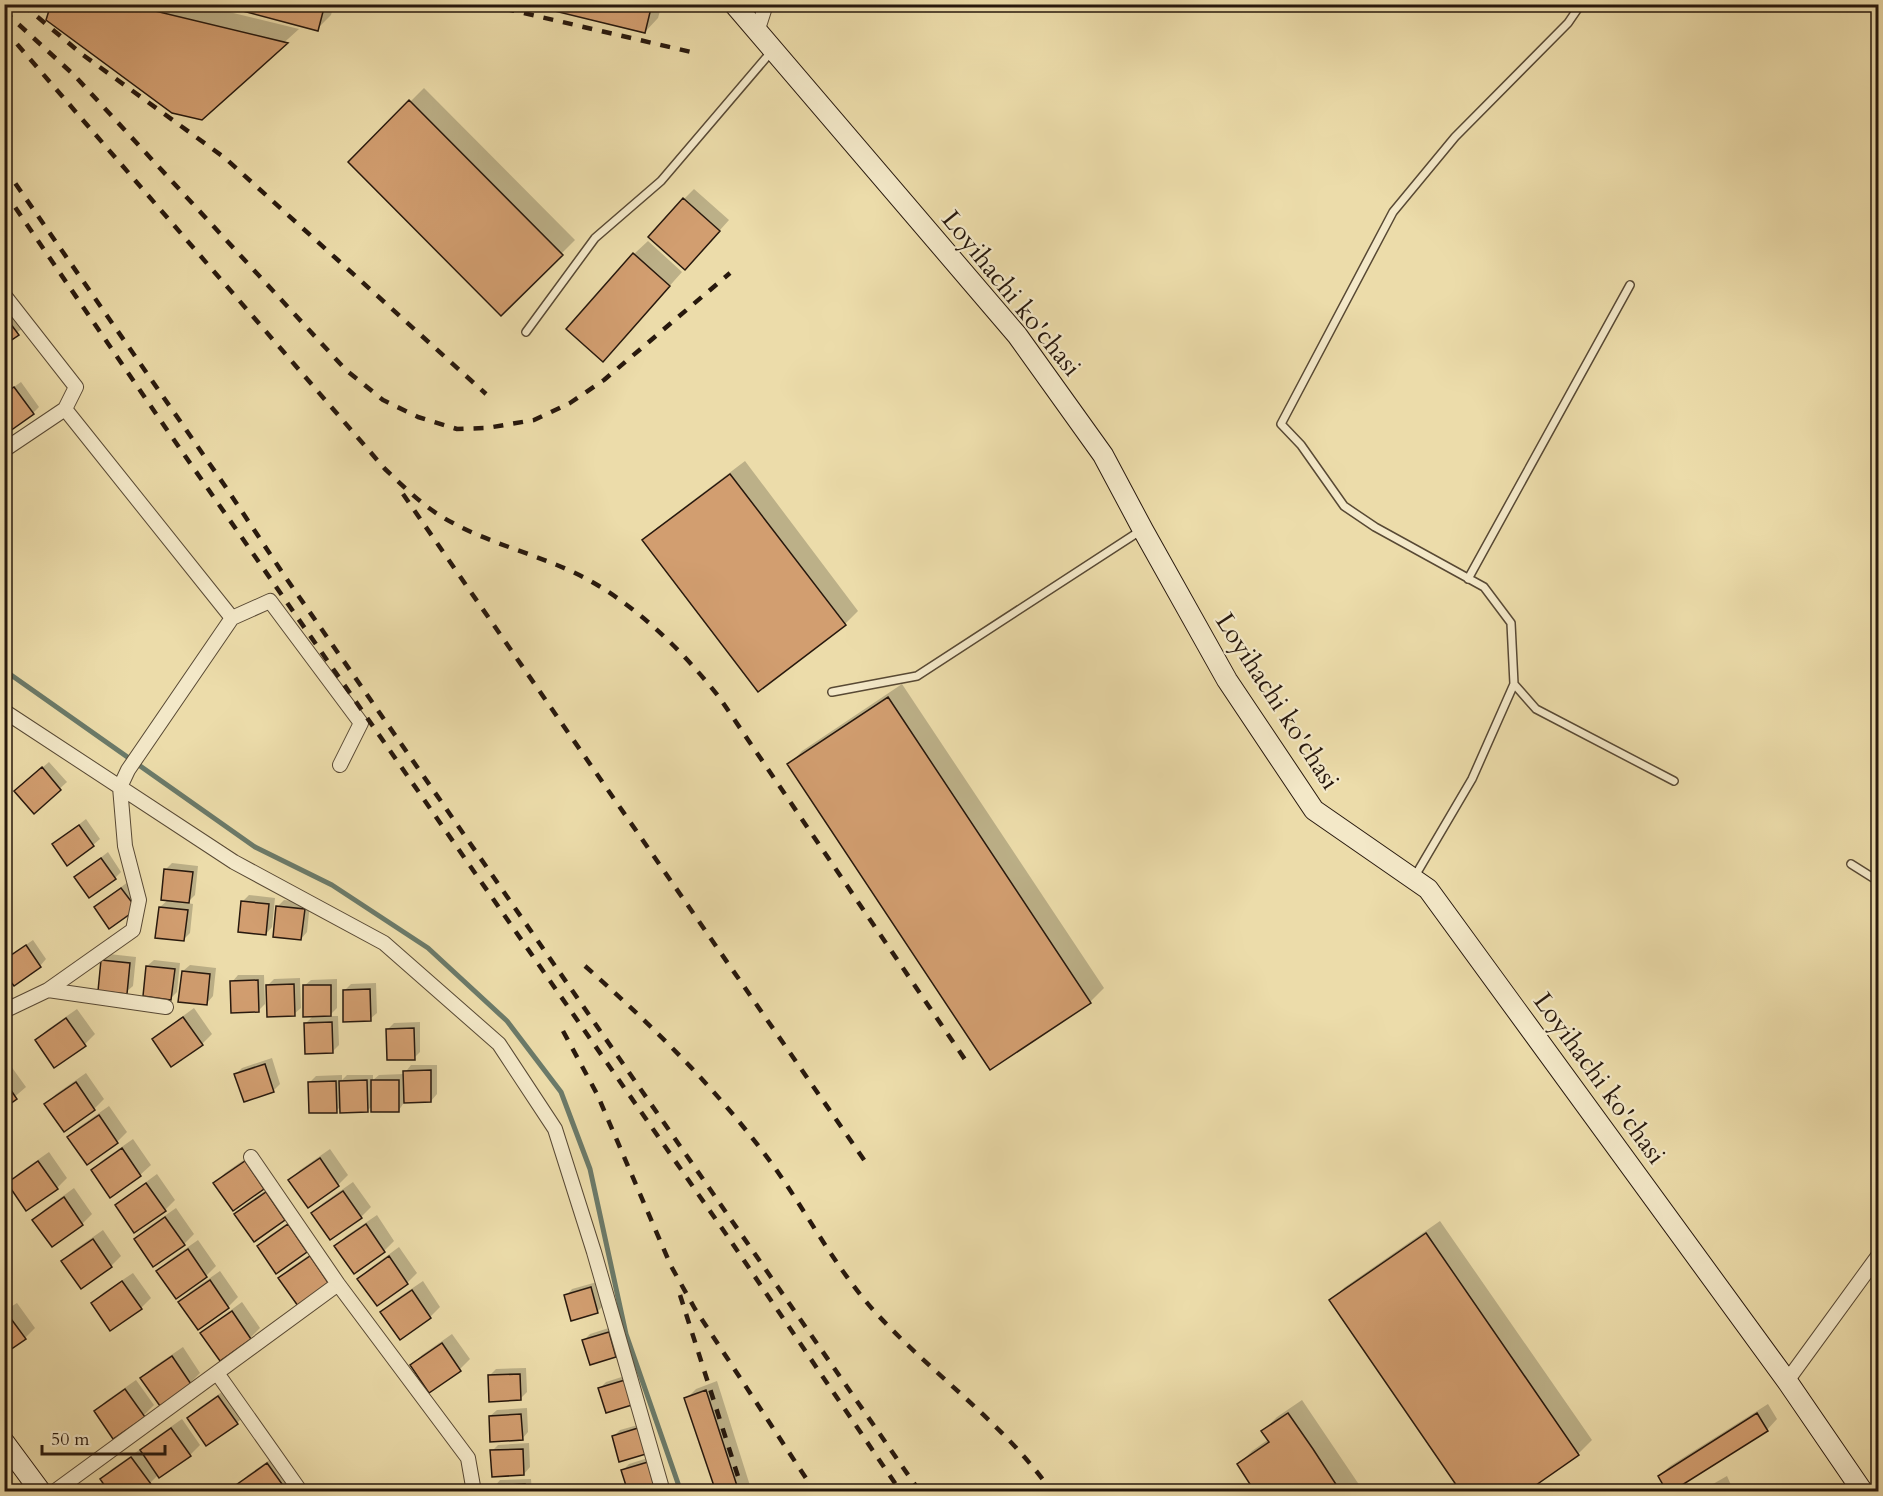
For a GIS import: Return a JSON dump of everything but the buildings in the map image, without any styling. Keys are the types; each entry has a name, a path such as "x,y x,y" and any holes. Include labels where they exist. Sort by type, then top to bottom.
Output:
{"street":[{"name":"Loyihachi ko'chasi","path":"734,4 1017,335 1103,454 1227,680 1314,810 1428,889 1787,1381 1863,1491"},
{"path":"757,32 766,4"},
{"path":"4,295 76,387 65,409 4,450"},
{"path":"65,409 232,618"},
{"path":"4,1011 48,990 133,930 139,900 125,846 120,787 128,770 232,618 270,601 361,723 340,765"},
{"path":"4,711 234,862 384,943 499,1044 555,1129 594,1252 663,1491"},
{"path":"48,990 166,1007"},
{"path":"251,1157 338,1284 468,1458 474,1491"},
{"path":"1787,1381 1878,1256"},
{"path":"54,1491 338,1284"},
{"path":"217,1373 301,1491"},
{"path":"4,1442 41,1491"}],"lane":[{"path":"1413,879 1472,779 1514,684 1511,623 1484,587 1375,527 1344,506 1301,445 1281,424 1393,212 1455,137 1568,23 1581,4"},
{"path":"526,332 595,238 661,182 772,50"},
{"path":"1468,579 1630,285"},
{"path":"832,692 917,676 1143,530"},
{"path":"1514,684 1536,709 1674,781"},
{"path":"1851,864 1878,881"}],"waterway":[{"path":"4,670 255,847 332,885 428,948 507,1021 561,1092 590,1169 626,1334 681,1492"}],"railway":[{"path":"22,4 83,55 225,158 486,394"},
{"path":"485,4 691,52"},
{"path":"4,11 74,75 346,370 383,400 418,417 457,429 487,428 534,420 570,403 604,380 730,273"},
{"path":"4,29 385,469 401,484 443,518 471,532 564,568 599,586 649,623 693,666 719,697 968,1064"},
{"path":"4,167 920,1492"},
{"path":"4,191 165,427 728,1237 901,1492"},
{"path":"403,494 869,1167"},
{"path":"585,966 661,1037 732,1113 775,1168 848,1279 876,1313 1012,1443 1052,1492"},
{"path":"563,1031 597,1094 671,1266 695,1309 815,1492"},
{"path":"680,1295 743,1492"}]}
